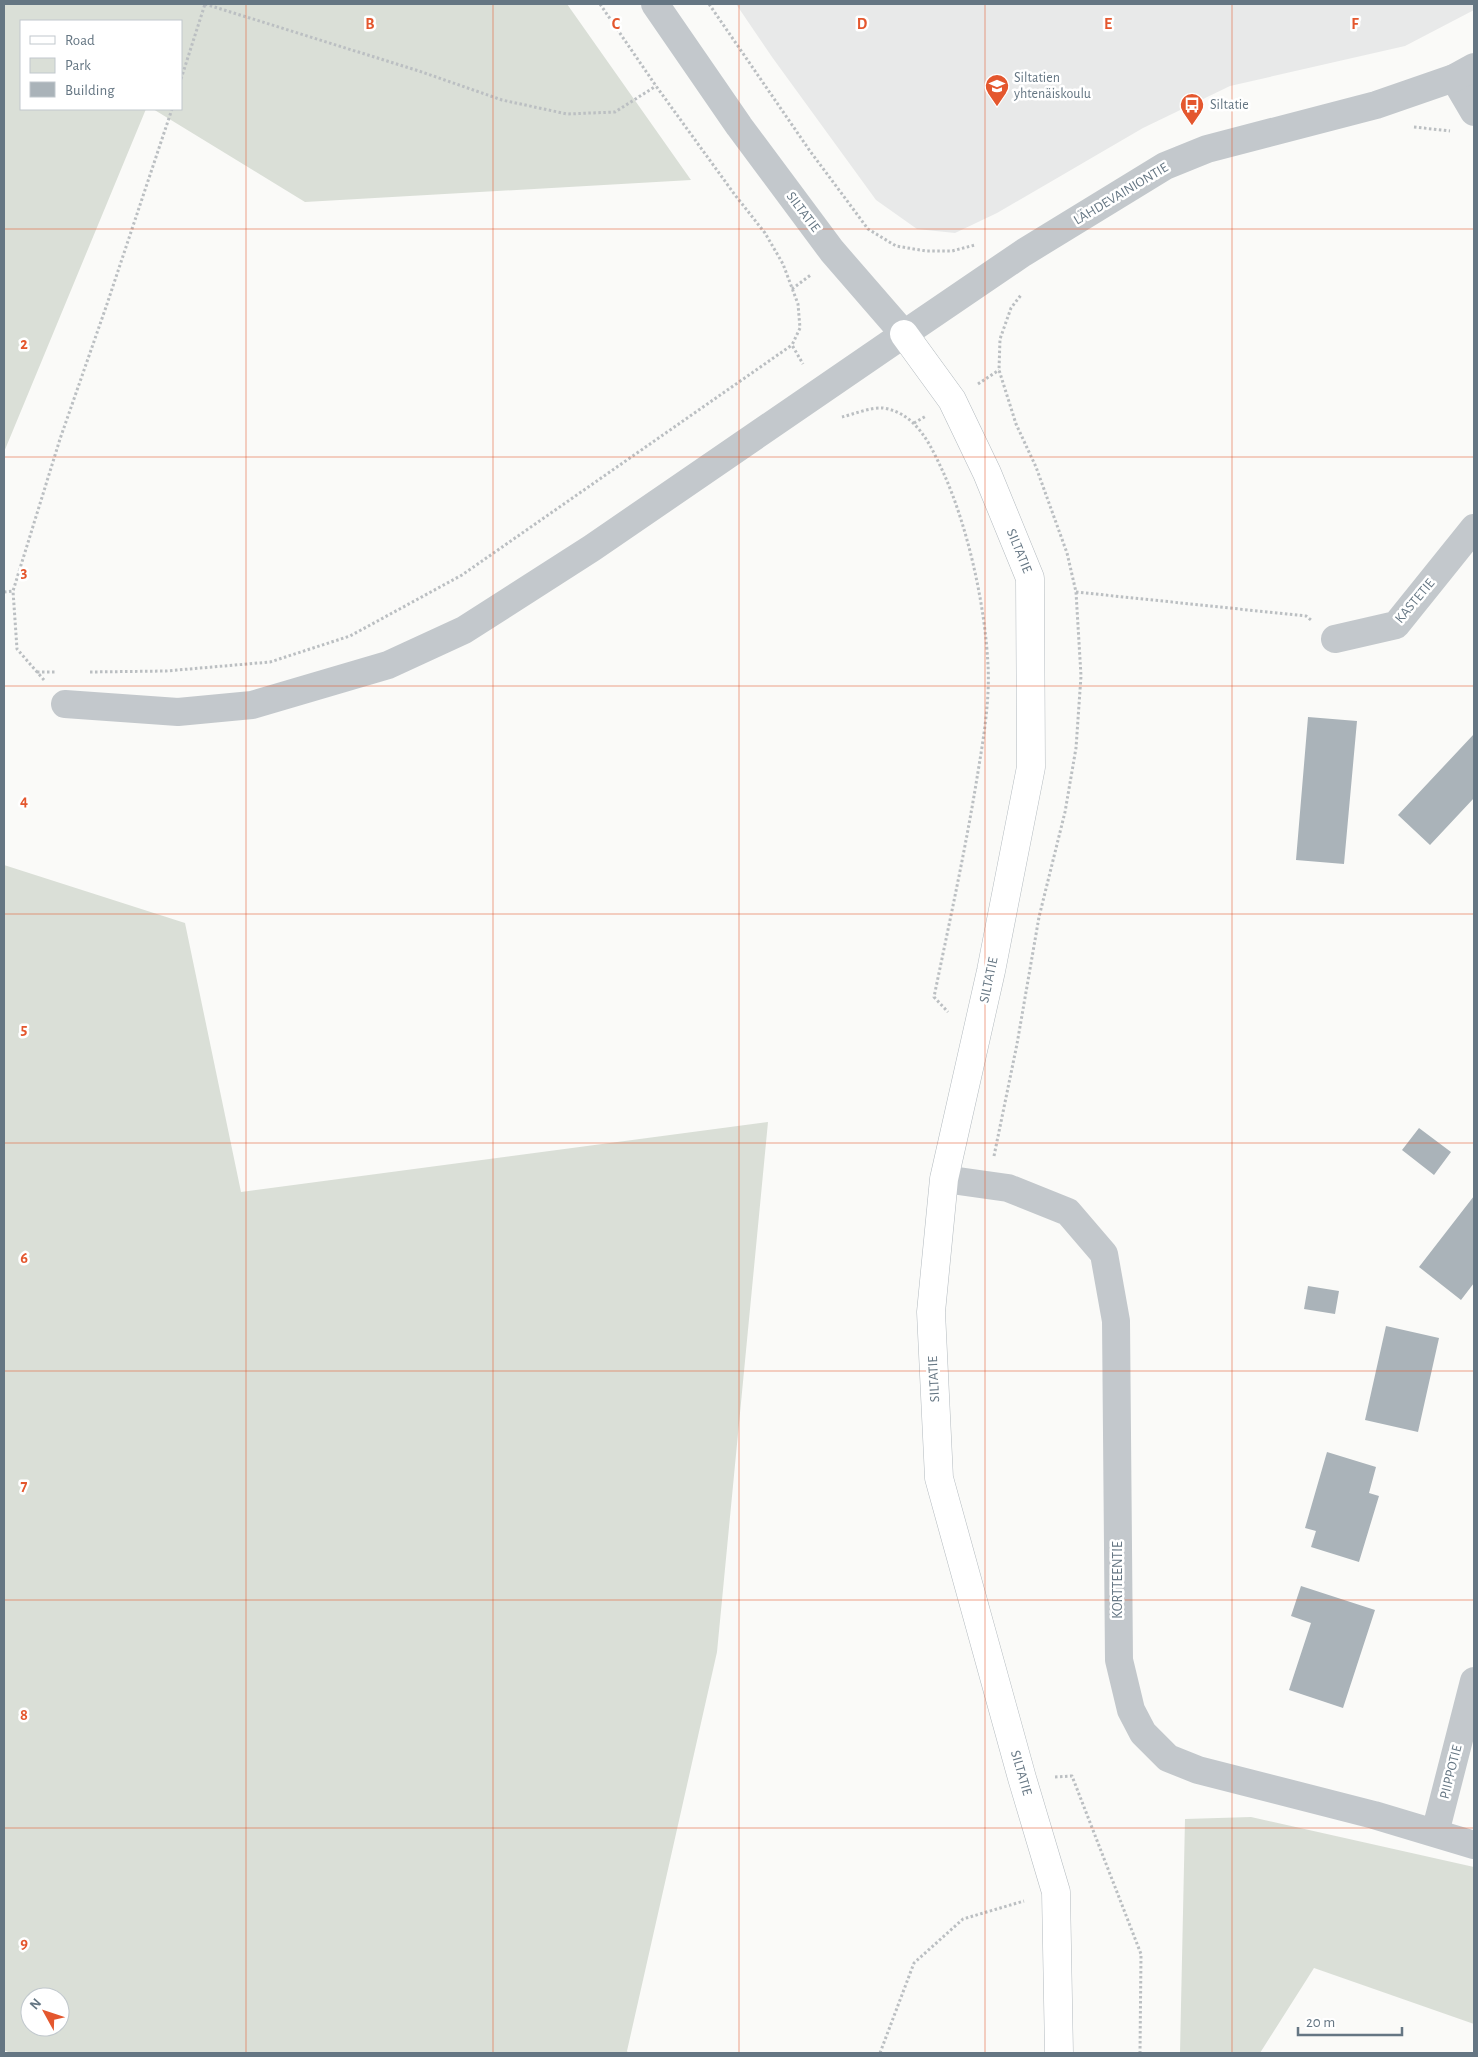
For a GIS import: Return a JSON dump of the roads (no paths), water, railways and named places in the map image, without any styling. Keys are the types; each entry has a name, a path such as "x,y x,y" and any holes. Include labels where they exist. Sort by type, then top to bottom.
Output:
{"main road":[{"name":"SILTATIE","path":"904,334 952,400 987,473 1030,578 1031,767 991,971 944,1179 930,1312 939,1478 1022,1778 1056,1892 1059,2053"}],"street":[{"name":"SILTATIE","path":"655,4 739,126 832,251 904,334"},
{"name":"LÄHDEVAINIONTIE","path":"65,704 178,712 252,705 388,665 464,630 592,548 1023,253 1165,166 1208,149 1376,105 1464,72"},
{"path":"1464,72 1474,112"},
{"name":"KASTETIE","path":"1335,639 1396,625 1474,528"},
{"name":"KORTTEENTIE","path":"944,1179 1008,1188 1068,1212 1104,1254 1116,1321 1119,1660 1130,1710 1143,1733 1168,1758 1198,1770 1374,1815 1474,1845"},
{"name":"PIIPPOTIE","path":"1435,1833 1474,1681"}],"place":[{"name":"Siltatien yhtenäiskoulu","path":"997,107"},
{"name":"Siltatie","path":"1192,126"}]}
